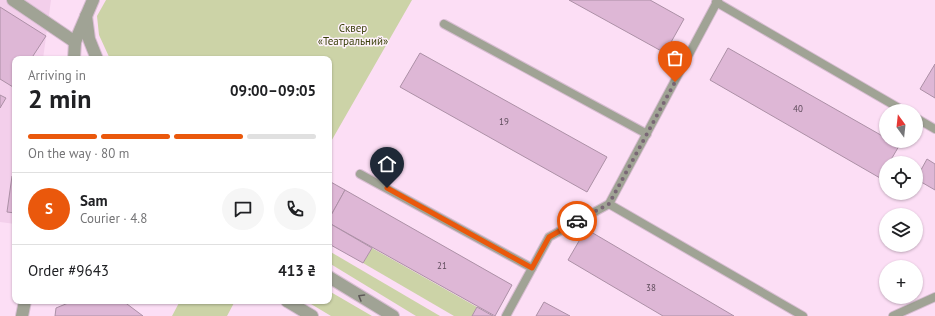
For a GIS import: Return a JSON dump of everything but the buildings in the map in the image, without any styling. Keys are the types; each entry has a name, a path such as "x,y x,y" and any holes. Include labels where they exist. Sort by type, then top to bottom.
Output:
{"street":[{"path":"13,0 75,42"},
{"path":"74,56 75,42 93,0"},
{"path":"86,14 89,39 96,56"},
{"path":"332,279 393,316"},
{"path":"22,316 24,304"},
{"path":"292,304 312,316"}],"lane":[{"path":"506,316 549,237 609,204 717,1 892,104"},
{"path":"444,24 647,134"},
{"path":"923,122 935,129"},
{"path":"360,174 532,268"},
{"path":"609,204 803,316"},
{"path":"893,316 935,297"}],"shaded area":[{"path":"0,0 51,0 43,56 12,56 12,224 0,222"}],"green space":[{"name":"Сквер «Театральний»","path":"106,0 412,0 332,140 332,56 109,56 99,35 97,16"},
{"path":"372,248 477,307 472,316 454,316 363,263"},
{"path":"332,253 440,316 416,316 332,265"},
{"path":"332,293 372,316 331,316 311,304 332,304"},
{"path":"178,304 233,304 227,316 172,316"}],"way so far":[{"path":"577,221 609,204 675,82"}],"route":[{"path":"387,188 532,268 549,237 577,221"}]}
